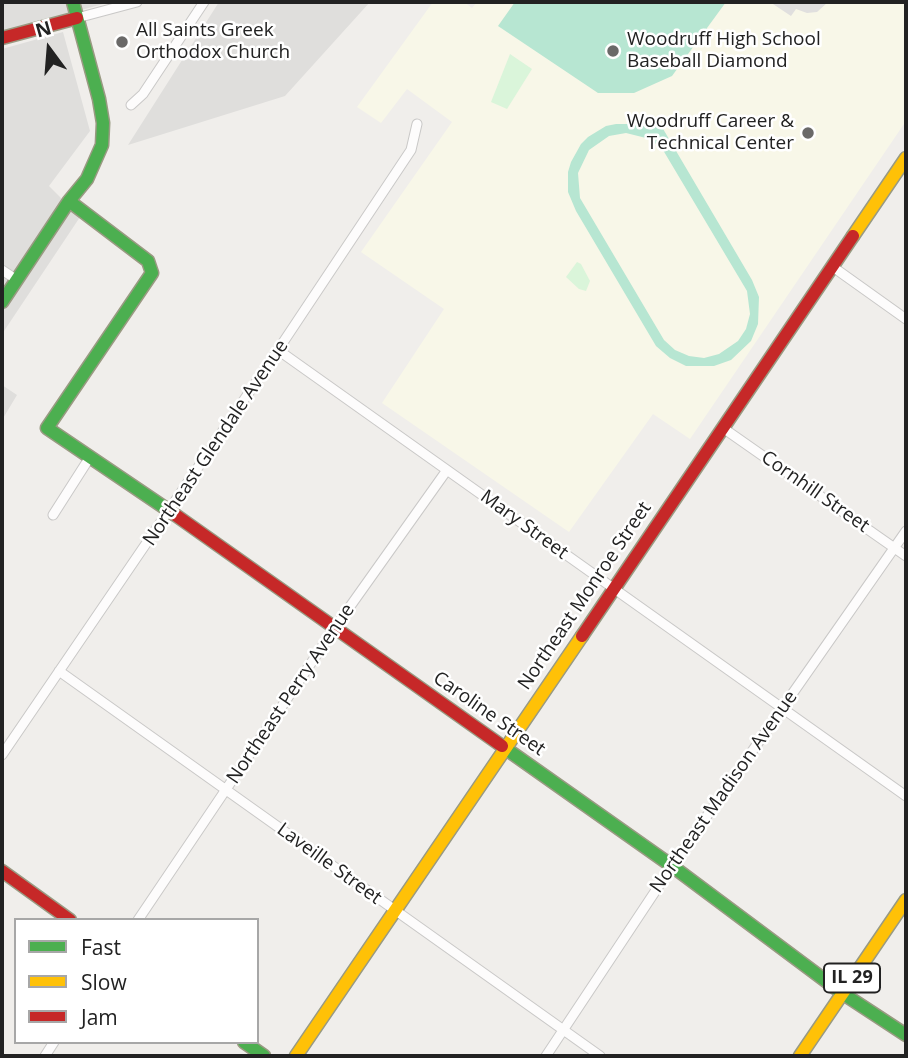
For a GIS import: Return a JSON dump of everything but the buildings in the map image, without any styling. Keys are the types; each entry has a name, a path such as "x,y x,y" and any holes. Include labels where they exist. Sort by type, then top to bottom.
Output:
{"street":[{"path":"2,302 69,201 87,179 102,145 101,108 73,2"},
{"path":"2,38 137,2"},
{"path":"131,105 143,94 204,2"},
{"name":"Northeast Glendale Avenue","path":"2,755 278,351 411,150 417,124"},
{"name":"Northeast Monroe Street","path":"296,1056 906,158"},
{"name":"Caroline Street","path":"69,201 148,261 152,273 47,428 672,866 842,993 906,1035"},
{"path":"833,267 906,319"},
{"path":"2,270 17,280"},
{"name":"Mary Street","path":"278,351 906,796"},
{"name":"Cornhill Street","path":"723,428 906,556"},
{"path":"53,515 90,457"},
{"name":"Northeast Perry Avenue","path":"139,918 334,629 447,470"},
{"name":"Northeast Madison Avenue","path":"546,1056 672,866 906,531"},
{"name":"Laveille Street","path":"59,671 600,1056"},
{"path":"2,871 67,918"},
{"name":"IL 29","path":"800,1056 906,900"},
{"path":"247,1044 264,1056"}],"shaded area":[{"path":"2,2 110,2 2,32"},
{"path":"219,2 370,2 285,96 128,145"},
{"path":"433,2 464,2 472,8 477,2 906,2 906,121 690,439 653,414 569,532 382,403 444,309 361,252 452,122 407,89 381,123 357,107"},
{"path":"770,2 828,2 817,12 807,13 796,9 791,16"},
{"path":"63,32 90,131 49,186 80,217 2,334 2,49"},
{"path":"2,385 17,395 2,420"}],"green space":[{"name":"Woodruff High School Baseball Diamond","path":"515,2 726,2 672,76 634,93 598,93 498,26"},
{"path":"510,54 532,69 507,109 491,102"},
{"path":"659,122 752,280 759,297 758,324 751,341 731,360 714,366 686,366 670,358 656,346 576,211 568,192 571,162 588,137 606,126 616,124 636,124 651,128","holes":["626,133 650,139 663,150 747,291 750,314 746,329 738,341 719,354 704,358 689,356 675,350 664,340 580,198 578,173 589,150 609,136"]},
{"path":"577,262 581,264 590,281 586,291 579,289 566,277"}],"traffic: fast":[{"path":"2,302 69,201 87,179 102,145 103,123 99,99 73,2"},
{"path":"69,201 148,261 152,273 47,428 174,514"},
{"path":"502,746 672,866 842,993 906,1035"},
{"path":"247,1044 264,1056"}],"traffic: slow":[{"path":"853,236 906,158"},
{"path":"296,1056 582,636"},
{"path":"800,1056 906,900"}],"traffic: jam":[{"path":"2,38 77,18"},
{"path":"582,636 853,236"},
{"path":"174,514 502,746"},
{"path":"2,871 67,918"}],"place":[{"name":"All Saints Greek Orthodox Church","path":"122,42"},
{"name":"Woodruff High School Baseball Diamond","path":"613,51"},
{"name":"Woodruff Career & Technical Center","path":"808,133"}]}
